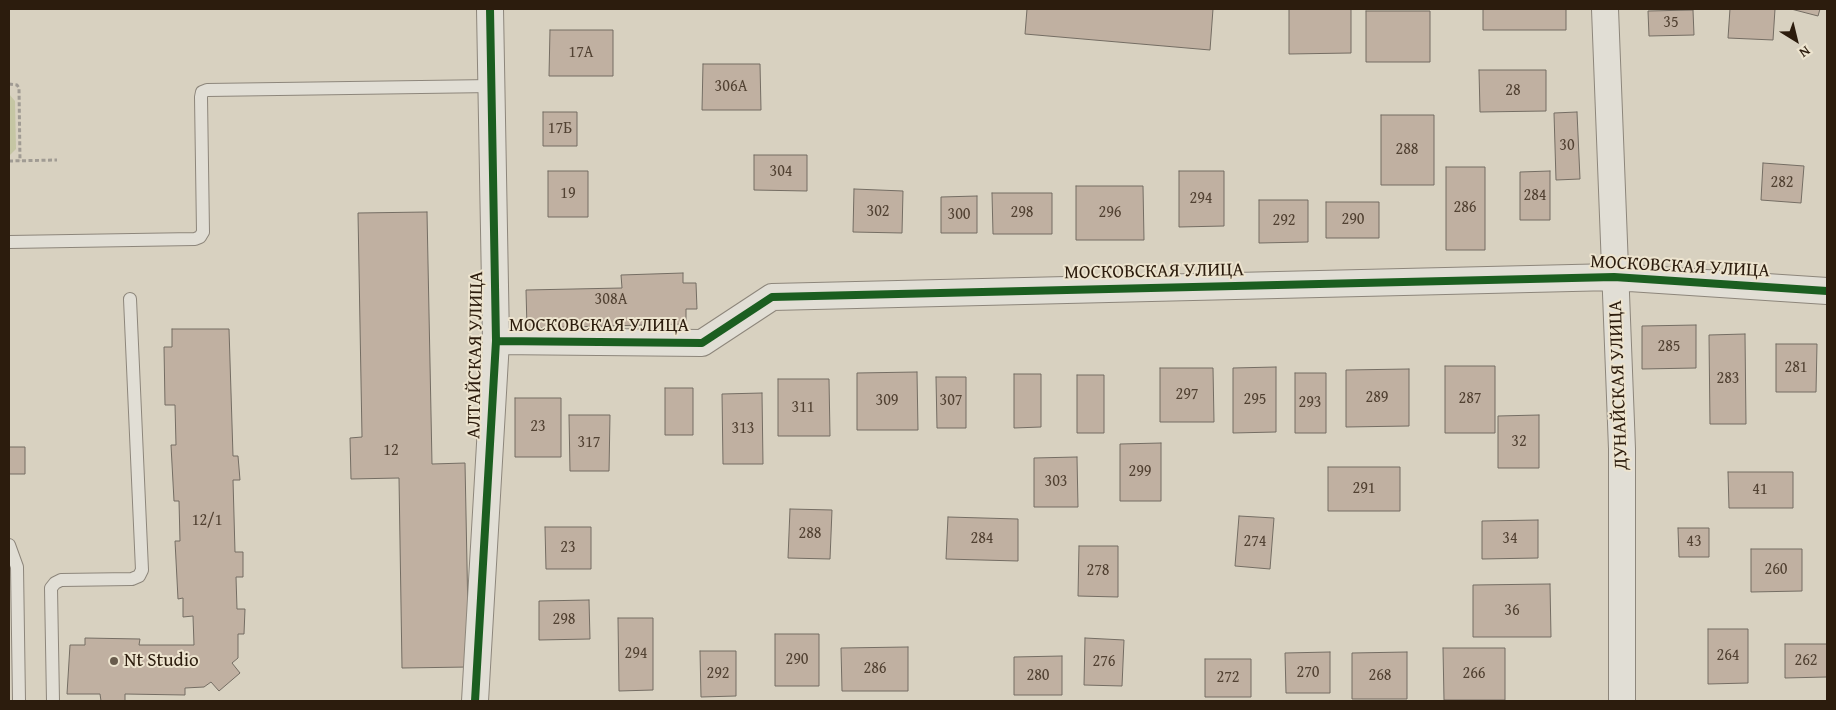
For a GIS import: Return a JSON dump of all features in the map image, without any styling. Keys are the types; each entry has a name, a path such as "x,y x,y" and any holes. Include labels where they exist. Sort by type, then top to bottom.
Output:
{"street":[{"name":"АЛТАЙСКАЯ УЛИЦА","path":"475,701 496,341 490,9"},
{"name":"ДУНАЙСКАЯ УЛИЦА","path":"1605,9 1622,448 1622,701"},
{"name":"МОСКОВСКАЯ УЛИЦА","path":"496,341 702,343 772,297 1614,277 1827,291"}],"lane":[{"path":"9,242 195,239 200,237 203,232 201,96 202,92 207,90 492,86"},
{"path":"53,701 51,588 61,580 132,579 139,576 142,570 130,299"},
{"path":"9,545 17,567 19,701"}],"path":[{"path":"9,84 17,85 20,88 20,160"},
{"path":"9,161 57,160"}],"green space":[{"path":"9,94 15,101 16,149 9,156"}],"building":[{"path":"1027,9 1213,9 1210,50 1025,34"},
{"path":"1289,9 1351,9 1351,53 1289,54"},
{"path":"1483,9 1566,9 1566,30 1483,30"},
{"path":"1730,9 1775,9 1773,40 1728,38"},
{"path":"1791,9 1820,9 1818,16"},
{"path":"1693,10 1694,35 1649,36 1648,11"},
{"path":"1366,11 1430,11 1430,62 1366,62"},
{"path":"550,30 613,30 613,76 549,76"},
{"path":"703,64 760,64 761,110 702,110"},
{"path":"1479,70 1546,70 1546,111 1480,112"},
{"path":"543,112 577,112 577,146 543,146"},
{"path":"1577,112 1580,179 1556,180 1554,113"},
{"path":"1381,115 1434,115 1434,185 1381,185"},
{"path":"754,155 807,155 807,191 754,190"},
{"path":"1763,163 1804,166 1801,203 1761,200"},
{"path":"1446,167 1485,167 1485,250 1446,250"},
{"path":"548,171 588,171 588,217 548,217"},
{"path":"1179,171 1224,171 1224,226 1179,227"},
{"path":"1550,171 1550,220 1520,220 1520,172"},
{"path":"1076,186 1143,186 1144,240 1076,240"},
{"path":"854,189 903,191 902,233 853,232"},
{"path":"992,193 1052,193 1052,234 993,234"},
{"path":"977,196 977,233 941,233 941,197"},
{"path":"1259,200 1308,200 1308,242 1259,243"},
{"path":"1326,202 1379,202 1379,238 1326,238"},
{"path":"427,212 432,464 465,463 469,667 402,668 399,478 351,479 350,438 362,437 358,213"},
{"path":"683,273 683,283 696,283 697,309 686,309 686,324 527,328 526,290 622,288 621,275"},
{"path":"1696,325 1696,368 1642,369 1642,326"},
{"path":"172,329 229,329 233,456 238,456 240,480 233,480 235,552 243,552 243,577 236,577 237,609 245,609 244,634 238,634 238,658 232,663 240,673 219,691 211,682 204,687 185,688 185,695 125,694 125,701 101,701 100,694 67,694 70,645 85,645 85,638 140,639 139,645 194,645 193,616 183,617 183,598 178,599 175,541 180,541 179,501 174,501 171,445 176,445 175,405 165,405 164,347 172,347"},
{"path":"1745,334 1746,424 1710,424 1709,335"},
{"path":"1776,344 1817,344 1816,392 1776,392"},
{"path":"1445,366 1495,366 1495,433 1445,433"},
{"path":"1276,367 1276,432 1233,433 1233,368"},
{"path":"1160,368 1213,368 1214,422 1160,422"},
{"path":"1409,369 1409,426 1346,427 1346,370"},
{"path":"917,372 918,430 857,430 857,373"},
{"path":"1295,373 1326,373 1326,433 1295,433"},
{"path":"1014,374 1041,374 1041,427 1014,428"},
{"path":"1077,375 1104,375 1104,433 1077,433"},
{"path":"936,377 966,377 966,428 937,428"},
{"path":"778,379 829,379 830,436 778,436"},
{"path":"665,388 693,388 693,435 665,435"},
{"path":"762,393 763,464 723,464 722,394"},
{"path":"515,398 561,398 561,457 515,457"},
{"path":"569,415 610,415 609,471 570,471"},
{"path":"1539,415 1539,468 1498,468 1498,416"},
{"path":"1161,443 1161,501 1120,501 1120,444"},
{"path":"9,447 25,447 25,474 9,474"},
{"path":"1077,457 1078,507 1034,507 1034,458"},
{"path":"1328,467 1400,467 1400,511 1328,511"},
{"path":"1728,472 1793,472 1793,508 1729,508"},
{"path":"790,509 832,510 830,559 788,558"},
{"path":"1239,516 1274,518 1270,569 1235,566"},
{"path":"948,517 1018,519 1018,561 946,559"},
{"path":"1538,520 1538,558 1482,559 1482,521"},
{"path":"545,527 591,527 591,569 546,569"},
{"path":"1678,528 1709,528 1709,557 1679,557"},
{"path":"1079,546 1118,546 1118,597 1078,596"},
{"path":"1751,549 1802,549 1802,591 1751,592"},
{"path":"1550,584 1551,637 1473,637 1473,585"},
{"path":"589,600 590,639 539,640 539,601"},
{"path":"618,618 653,618 653,690 619,691"},
{"path":"1708,629 1748,629 1748,683 1708,684"},
{"path":"775,634 819,634 819,686 775,686"},
{"path":"1085,638 1124,640 1122,686 1084,685"},
{"path":"1785,644 1827,644 1827,677 1785,678"},
{"path":"908,647 908,691 842,691 841,648"},
{"path":"1443,648 1505,648 1505,700 1444,700"},
{"path":"700,651 736,651 736,696 701,697"},
{"path":"1330,652 1330,693 1286,693 1285,653"},
{"path":"1407,652 1407,699 1352,699 1352,653"},
{"path":"1062,656 1062,695 1014,695 1014,657"},
{"path":"1205,659 1251,659 1251,697 1205,697"}],"cycle path":[{"path":"475,701 496,341 490,9"},
{"path":"496,341 702,343 772,297 1614,277 1827,291"}],"place":[{"name":"Nt Studio","path":"114,661"}]}
